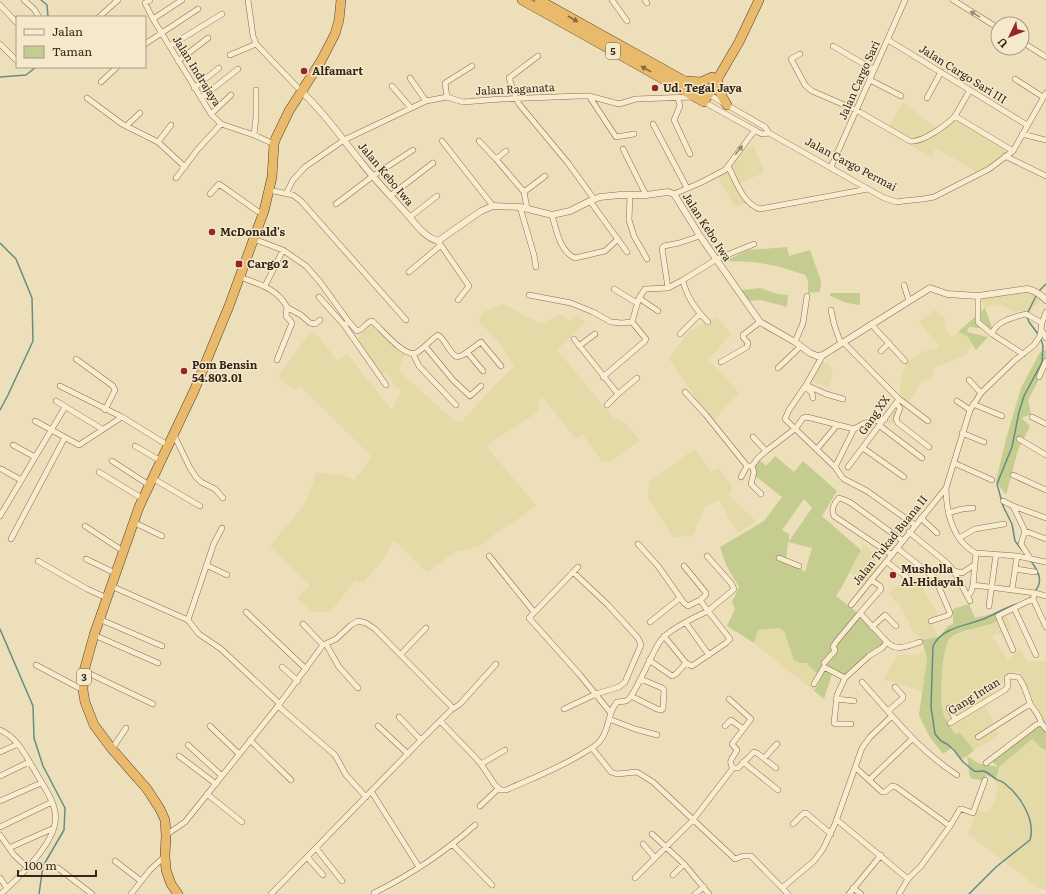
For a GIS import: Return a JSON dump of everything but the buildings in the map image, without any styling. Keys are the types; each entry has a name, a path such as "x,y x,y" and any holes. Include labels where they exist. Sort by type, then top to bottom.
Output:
{"highway":[{"name":"3","path":"178,894 169,877 165,856 166,835 164,820 160,809 154,799 94,726 85,702 83,690 84,671 94,635 142,499 169,446 206,365 263,215 269,190 274,144 290,111 322,61 335,34 339,20 341,0"},
{"name":"Jalan Cargo Permai","path":"522,0 702,97"},
{"name":"Jalan Cargo Permai","path":"538,0 552,3 681,80 702,97"},
{"path":"727,105 719,91 715,78 752,0"},
{"path":"702,97 739,42 759,0"},
{"path":"681,80 700,82 715,78"}],"street":[{"path":"24,0 34,9 38,16"},
{"path":"100,16 118,0"},
{"path":"153,19 182,0"},
{"path":"255,0 249,2 253,36 256,44 302,92"},
{"path":"612,0 627,21"},
{"name":"Jalan Cargo Sari","path":"831,167 905,0"},
{"path":"953,0 990,23"},
{"name":"Jalan Indrajaya","path":"146,1 153,19 211,114 221,124 254,135 274,144"},
{"path":"0,5 16,21"},
{"path":"146,43 198,9"},
{"path":"170,46 222,14"},
{"path":"178,61 208,38"},
{"name":"Jalan Cargo Sari III","path":"888,40 1027,125"},
{"path":"0,44 16,60"},
{"path":"230,55 256,44"},
{"path":"833,46 874,70"},
{"path":"1030,47 1046,58"},
{"path":"800,54 791,59 803,81 810,90 856,110 912,142 918,141 942,128 955,116 970,90"},
{"path":"538,56 509,78 516,98 568,163 627,252"},
{"path":"447,97 445,83 472,66"},
{"path":"101,82 116,68"},
{"path":"194,88 219,68"},
{"path":"201,98 238,68"},
{"path":"927,98 941,72"},
{"path":"410,78 426,101"},
{"path":"1015,79 1045,95"},
{"path":"870,80 901,96"},
{"path":"392,86 410,107"},
{"path":"254,135 256,90"},
{"name":"Jalan Kebo Iwa","path":"302,92 390,196 424,232 439,243 481,211 493,206 527,208 552,215 570,211 592,200 620,195 646,195 668,192 674,194 700,236 760,322 798,344 813,355 824,355"},
{"path":"211,114 231,95"},
{"name":"Jalan Cargo Permai","path":"702,97 727,105 765,127 769,133 868,189 887,199 897,202 923,200 934,197 989,169 1012,151 1045,95"},
{"name":"Jalan Raganata","path":"286,194 293,180 305,167 344,140 410,107 426,101 447,97 463,102 546,96 589,96 621,104 636,99 702,97"},
{"path":"589,96 616,137 634,134"},
{"name":"Jalan Cargo Permai","path":"702,97 737,120 762,134 769,133"},
{"path":"88,98 126,126 158,142 185,167"},
{"path":"678,98 680,106 674,120 690,154"},
{"path":"126,126 140,113"},
{"path":"737,120 742,114"},
{"path":"955,116 1012,151"},
{"path":"176,178 221,124"},
{"path":"653,124 688,188"},
{"path":"158,142 171,125"},
{"path":"674,194 718,176 728,166 755,130"},
{"path":"1022,134 1046,140"},
{"path":"442,141 493,206"},
{"path":"479,141 524,192 527,208"},
{"path":"623,149 646,195"},
{"path":"336,204 373,176 413,150"},
{"path":"496,159 506,151"},
{"path":"1005,156 1046,176"},
{"path":"390,196 433,163"},
{"path":"728,166 748,201 754,207 760,209 868,189"},
{"path":"524,192 545,176"},
{"path":"210,194 219,184 263,215"},
{"path":"269,190 293,195 301,201 406,320"},
{"path":"630,195 629,220 634,236 647,258"},
{"path":"410,217 437,196"},
{"path":"520,207 536,267"},
{"path":"552,215 563,247 572,257 575,258 604,251 618,240"},
{"path":"668,288 662,248 664,246 700,236"},
{"path":"254,239 283,250 306,266 320,282 386,385"},
{"path":"408,272 439,243 469,286 458,300"},
{"path":"632,322 638,300 645,289 668,288 717,259 754,244"},
{"path":"265,286 283,250"},
{"path":"240,277 265,286 280,296 288,308 301,315 308,322 315,324 320,320"},
{"path":"683,280 687,292 700,314 708,322"},
{"path":"904,285 909,301"},
{"path":"915,525 867,491 843,478 835,467 785,419 789,410 824,355 930,288 947,294 978,296 1027,290 1037,292 1046,300"},
{"path":"614,289 658,311"},
{"path":"530,295 571,303 593,312 611,322 632,322"},
{"path":"778,368 798,344 807,296"},
{"path":"978,296 979,302 977,320 992,334 1023,354"},
{"path":"319,297 346,323 357,331 360,331 372,321 399,347 408,353 413,354 438,335 441,336 444,343 455,356 459,357 481,342 502,366"},
{"path":"277,360 292,323 286,316 288,308"},
{"path":"831,310 842,343"},
{"path":"1046,312 1042,322 1040,336 1034,345 981,393 970,410 946,488 948,513 952,526 959,538 967,547 976,553 1017,556 1046,562"},
{"path":"680,334 700,314"},
{"path":"992,334 995,328 1006,320 1026,314 1042,322"},
{"path":"603,377 645,341 646,339 632,322"},
{"path":"721,362 747,347 748,343 743,335 760,322"},
{"path":"871,324 905,361"},
{"path":"1041,330 1046,338"},
{"path":"579,346 595,334"},
{"path":"574,338 603,377 618,394"},
{"name":"Gang XX","path":"842,343 897,401 880,426 848,467"},
{"path":"881,352 889,344"},
{"path":"425,346 453,380 470,396 481,386"},
{"path":"467,352 483,371"},
{"path":"413,354 419,366 456,405"},
{"path":"76,359 113,386 115,390 105,410"},
{"path":"1039,377 1046,361"},
{"path":"607,405 638,378"},
{"path":"969,380 981,393"},
{"path":"60,386 105,410 122,417 169,446"},
{"path":"805,386 810,390 813,398"},
{"path":"805,386 826,394 843,398"},
{"path":"685,392 750,466 754,472 751,484 761,494"},
{"path":"56,401 102,429"},
{"path":"897,401 928,421"},
{"path":"897,401 900,408 896,419 898,423 929,447"},
{"path":"957,401 970,410"},
{"path":"974,404 1002,416"},
{"path":"0,516 65,406"},
{"path":"35,421 64,439 79,445 122,417"},
{"path":"741,477 758,458 796,428 806,417 854,429"},
{"path":"1032,417 1046,424"},
{"path":"835,467 854,429 865,423 885,418"},
{"path":"817,449 837,425"},
{"path":"880,426 922,458"},
{"path":"962,433 984,442"},
{"path":"174,435 196,477 201,482 215,489 223,498"},
{"path":"754,437 766,451"},
{"path":"11,539 64,439"},
{"path":"1019,439 1046,455"},
{"path":"13,445 34,457"},
{"path":"135,446 161,461"},
{"path":"863,448 904,477"},
{"path":"112,461 200,506"},
{"path":"954,463 992,480"},
{"path":"1,469 21,480"},
{"path":"99,472 142,499"},
{"path":"1013,475 1046,490"},
{"name":"Jalan Tukad Buana II","path":"851,605 946,488"},
{"path":"892,556 834,516 833,509 836,501 839,498 851,503 903,540"},
{"path":"1003,501 1046,518"},
{"path":"1013,506 1025,531 1021,544 1029,558"},
{"path":"948,513 973,508"},
{"path":"921,518 937,533"},
{"path":"133,522 162,536"},
{"path":"959,538 975,529 1004,524"},
{"path":"85,526 123,551"},
{"path":"188,620 214,543 222,528"},
{"path":"1025,531 1046,539"},
{"path":"909,532 944,559 954,571 970,601"},
{"path":"638,544 658,566 680,598 688,606 700,600 706,593 684,566"},
{"path":"897,548 935,578 950,614 931,621"},
{"path":"968,595 971,592 973,583 976,553"},
{"path":"989,606 996,554"},
{"path":"489,556 534,612"},
{"path":"440,720 481,764 498,789 501,790 506,790 573,760 592,748 602,738 609,723 610,712 617,702 626,701 631,696 657,644 664,636 708,611 734,588 707,556"},
{"path":"1012,590 1017,556"},
{"path":"86,558 115,573"},
{"path":"779,558 799,566"},
{"path":"38,561 87,589 107,598"},
{"path":"887,562 914,584"},
{"path":"206,565 227,575"},
{"path":"954,571 962,573 974,565"},
{"path":"578,567 529,617 530,621 580,675 610,712"},
{"path":"1015,569 1035,572"},
{"path":"564,709 596,694 624,684 641,642 608,605 573,572"},
{"path":"824,663 834,652 835,650 833,647 836,642 881,588 871,580"},
{"path":"973,583 992,588 1033,593 1045,598"},
{"path":"111,586 188,620 199,634 221,649 248,672 279,705 335,755 346,775 366,796"},
{"path":"1033,593 1033,599 1046,627"},
{"path":"650,622 680,598"},
{"path":"1013,650 998,616 1033,599"},
{"path":"664,636 686,663 692,666 730,639 700,600"},
{"path":"1014,608 1036,655"},
{"path":"246,612 306,669"},
{"path":"860,613 891,646 899,648 920,642"},
{"path":"872,627 885,616 896,626"},
{"path":"100,619 162,646"},
{"path":"166,835 185,822 279,705 325,644 336,639 355,622 361,621 375,629 453,708"},
{"path":"686,623 709,655"},
{"path":"303,624 325,644 339,666 358,688"},
{"path":"401,654 426,628"},
{"path":"94,635 158,663"},
{"path":"851,724 834,723 837,699 845,678 869,656 882,648 886,642"},
{"path":"649,660 672,676 676,674 686,663"},
{"path":"271,894 440,720 453,708 460,704 496,664"},
{"path":"36,665 83,690"},
{"path":"282,667 298,680"},
{"path":"814,684 824,667 845,678"},
{"path":"84,671 153,704"},
{"name":"Gang Intan","path":"950,723 1008,688 1006,679 1008,676 1016,676 1019,678 1026,690 1030,704 1038,714 1041,723 1046,729"},
{"path":"631,696 657,709 663,709 664,690 641,678"},
{"path":"862,682 912,739 937,761 958,775"},
{"path":"782,888 814,861 823,849 837,820 865,742 903,698 895,687"},
{"path":"635,878 693,820 732,768 731,759 737,750 732,744 749,722 750,718 729,699"},
{"path":"837,699 854,701"},
{"path":"978,737 1030,704"},
{"path":"949,708 955,719"},
{"path":"399,717 421,740"},
{"path":"609,719 635,729 657,735"},
{"path":"725,726 731,720 743,729"},
{"path":"986,764 1027,731 1041,723"},
{"path":"210,726 239,754"},
{"path":"378,726 408,754"},
{"path":"112,749 126,728"},
{"path":"0,730 8,734 18,744 52,802 56,812 54,828 46,845 28,868 1,894"},
{"path":"869,780 912,739"},
{"path":"250,740 291,780"},
{"path":"0,752 18,744"},
{"path":"764,758 776,744"},
{"path":"188,745 222,776"},
{"path":"592,748 611,772 617,774 635,772 641,774 661,789 735,859 743,856 751,856 788,894"},
{"path":"481,764 505,750"},
{"path":"732,768 738,768 754,752 776,768"},
{"path":"179,756 216,784"},
{"path":"0,776 29,762"},
{"path":"744,762 778,790"},
{"path":"855,767 880,790 884,792 892,786 896,787 950,826"},
{"path":"899,894 908,878 921,866 950,826 960,809 972,814 973,813 985,780"},
{"path":"0,801 41,783"},
{"path":"480,806 498,789"},
{"path":"371,791 420,867"},
{"path":"207,794 242,822"},
{"path":"0,827 52,802"},
{"path":"793,824 804,813 806,813 830,834"},
{"path":"837,820 908,878"},
{"path":"374,894 396,882 453,845 475,825"},
{"path":"9,848 54,828"},
{"path":"652,834 684,864 709,894"},
{"path":"0,835 14,855 28,868"},
{"path":"643,844 655,858"},
{"path":"453,845 492,885"},
{"path":"316,848 342,881"},
{"path":"849,894 881,855"},
{"path":"131,894 165,856"},
{"path":"307,857 323,875"},
{"path":"115,861 141,882"},
{"path":"672,875 684,864"},
{"path":"58,868 92,894"},
{"path":"0,878 7,888"},
{"path":"695,894 704,887"},
{"path":"853,888 861,894"}],"shaded area":[{"path":"903,102 941,132 952,114 1010,150 1006,157 978,173 936,148 931,158 888,129"},
{"path":"753,144 764,172 738,185 749,203 734,207 716,173"},
{"path":"1029,287 1044,297 1029,314 1021,311 1014,312 999,304 985,308 979,296"},
{"path":"504,304 541,324 560,314 569,321 577,315 585,322 557,350 614,418 625,423 640,440 612,461 602,462 583,435 575,438 543,398 539,400 538,412 486,446 536,505 521,517 496,533 487,542 477,547 457,551 427,572 394,540 382,561 363,583 355,581 330,612 312,612 296,598 310,586 270,546 304,505 317,472 345,476 354,480 372,457 300,386 293,389 278,377 310,332 319,337 337,360 347,354 392,410 401,391 393,384 393,381 385,373 382,376 357,339 367,326 372,324 404,355 399,371 456,422 462,421 494,386 514,367 499,343 478,320 485,311"},
{"path":"934,310 944,317 950,338 958,332 967,336 972,344 966,355 934,368 930,379 921,381 917,390 891,425 886,420 900,397 900,382 907,362 922,352 940,347 919,322"},
{"path":"716,317 731,334 709,360 739,393 712,422 669,359 688,332"},
{"path":"820,361 829,364 833,372 829,388 809,379"},
{"path":"694,449 711,471 718,467 733,488 728,495 757,522 737,533 719,500 704,508 693,536 673,537 648,498 649,482"},
{"path":"863,543 872,552 881,572 875,573 868,585 849,572 861,550"},
{"path":"898,585 922,586 938,615 931,622 939,637 922,640 913,632 902,608 888,593"},
{"path":"1006,614 1012,631 992,636 1008,660 1020,649 1027,661 1046,661 1046,725 1018,670 1004,681 984,702 999,734 992,740 974,750 960,734 955,734 949,726 942,711 943,655 946,643 950,637 975,628 992,624"},
{"path":"779,628 784,631 794,660 800,663 807,663 819,675 820,682 814,691 754,643 758,630"},
{"path":"925,652 927,659 923,692 884,679 897,655 913,655"},
{"path":"1032,739 1041,748 1046,750 1046,890 1037,887 968,834 977,810 986,813 994,804 997,789 996,779 999,767"}],"green space":[{"path":"787,247 789,256 810,250 821,281 820,292 808,293 808,281 805,275 777,266 754,262 725,261 748,250"},
{"path":"761,288 777,294 788,295 787,307 761,300 748,301 741,290"},
{"path":"830,293 860,293 860,305 847,303 830,296"},
{"path":"985,308 993,330 969,327 967,332 988,337 976,350 967,336 958,332"},
{"path":"1046,350 1046,366 1028,400 1031,414 1022,418 1030,426 1018,450 1006,495 996,481 1006,439 1021,388 1040,352"},
{"path":"775,456 794,472 803,461 837,491 822,516 861,550 836,596 854,610 888,642 845,679 833,671 824,699 814,691 820,682 819,675 807,663 800,663 794,660 784,631 779,628 758,630 754,643 727,626 735,609 732,602 739,587 726,565 720,547 764,521 782,497 753,474 747,467 759,459 766,466","holes":["804,499 812,508 789,541 789,534 782,530","788,542 812,548 805,572 786,560"]},
{"path":"969,604 975,618 1004,611 1006,614 991,624 963,631 950,638 947,642 943,661 941,686 943,712 946,721 955,734 960,733 974,750 962,759 953,747 943,754 929,736 919,715 927,659 922,640 939,637 948,626 953,624 953,609"},
{"path":"1043,718 1046,725 1046,750 1041,748 1032,739 999,767 996,779 986,775 984,781 970,778 967,756 978,763 998,767 990,759 994,754"}],"waterway":[{"path":"41,0 47,5 48,16"},
{"path":"0,77 26,75 35,68"},
{"path":"0,243 16,259 32,298 33,341 0,410"},
{"path":"1039,291 1046,284"},
{"path":"1027,314 1037,294"},
{"path":"1027,317 1038,334"},
{"path":"1022,550 1015,541 1012,524 1003,506 997,484 1012,447 1019,412 1024,396 1042,362 1043,346 1040,338"},
{"path":"1031,561 1038,572 1040,580 1035,591"},
{"path":"969,894 996,867 1030,840 1031,824 1029,816 1021,801 1010,788 987,772 974,771 963,762 954,750 941,741 935,734 931,707 933,646 937,639 949,630 979,621 1005,608 1017,604"},
{"path":"0,629 33,706 34,738 43,766 65,808 64,830 43,866 39,894"}],"place":[{"name":"Alfamart","path":"304,71"},
{"name":"Ud. Tegal Jaya","path":"655,88"},
{"name":"McDonald's","path":"212,232"},
{"name":"Cargo 2","path":"239,264"},
{"name":"Pom Bensin 54.803.01","path":"184,371"},
{"name":"Musholla Al-Hidayah","path":"893,575"}]}
